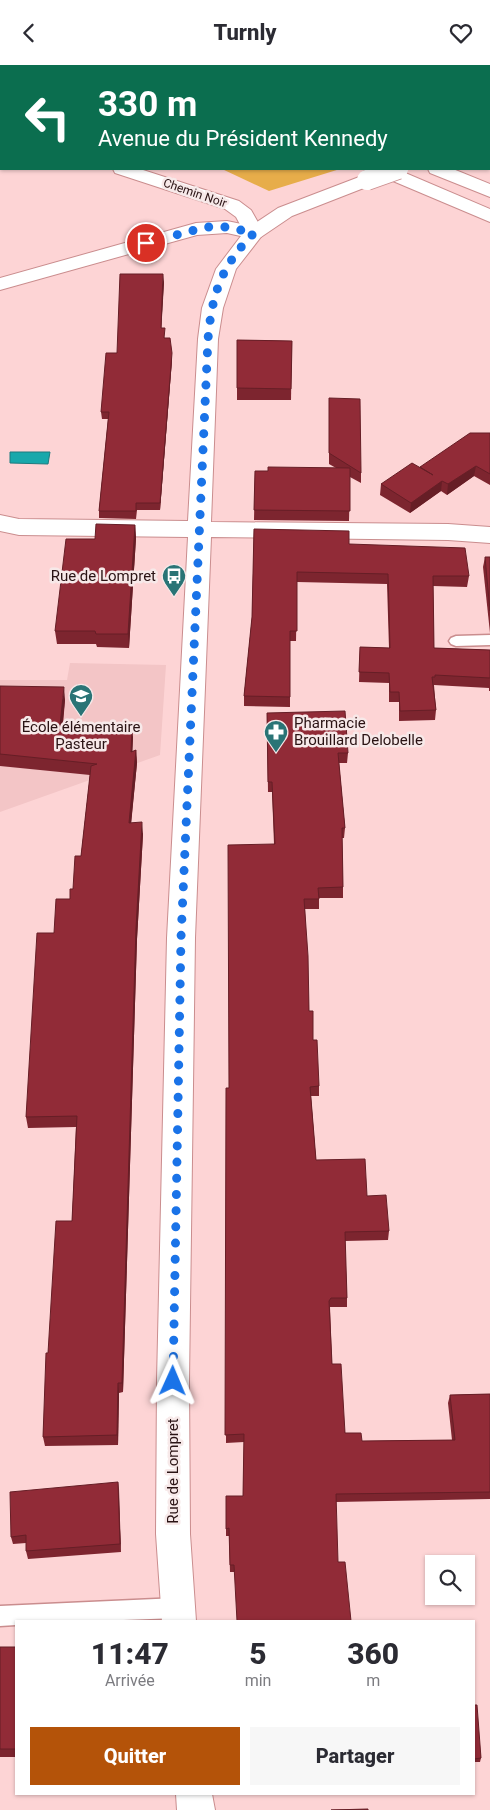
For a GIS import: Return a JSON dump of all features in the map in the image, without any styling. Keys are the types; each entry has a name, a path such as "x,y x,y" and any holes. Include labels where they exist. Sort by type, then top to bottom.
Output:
{"main road":[{"name":"Chemin Noir","path":"125,170 232,205 244,214 254,233"},
{"name":"Rue de Lompret","path":"178,1615 174,1534 173,1381 181,938 208,339 214,298 227,265 235,253 254,233 286,213 374,174 393,170"},
{"path":"439,170 490,191"},
{"path":"374,174 490,216"},
{"path":"0,285 196,229 227,227 254,233"},
{"path":"0,523 19,527 490,535"},
{"path":"194,1795 196,1810"}],"lane":[{"path":"456,641 490,639"},
{"path":"0,1616 178,1615"}],"shaded area":[{"path":"224,170 337,170 269,191"},
{"name":"École élémentaire Pasteur","path":"70,663 166,665 160,755 0,812 0,680 67,680"}],"water":[{"path":"10,452 50,452 48,464 10,463"}],"building":[{"path":"120,274 163,274 161,328 165,328 164,338 170,338 172,353 160,503 136,503 136,511 99,511 109,412 101,412 106,353 117,353"},
{"path":"237,340 292,341 291,389 237,388"},
{"path":"329,398 360,399 361,473 329,453"},
{"path":"470,433 490,433 490,474 476,466 448,484 442,481 411,503 381,484 412,463 433,475 420,467"},
{"path":"268,467 350,468 350,511 254,510 255,471 268,471"},
{"path":"96,524 135,525 128,634 96,634 95,631 55,631 66,539 95,539"},
{"path":"254,529 349,531 349,544 465,548 469,576 433,576 434,648 490,650 490,678 435,675 435,677 432,677 436,710 400,711 399,692 390,692 389,673 359,672 360,647 390,648 388,574 297,572 297,631 290,631 290,697 244,696 252,617"},
{"path":"485,557 490,557 490,611"},
{"path":"0,686 64,687 60,725 132,725 131,752 136,750 129,823 142,822 136,928 122,1383 118,1383 117,1435 43,1437 46,1353 48,1353 56,1221 72,1221 77,1116 26,1117 37,933 54,933 56,899 70,899 70,889 73,889 75,856 81,856 91,766 97,764 0,754"},
{"path":"345,711 348,753 338,753 345,828 342,828 343,887 318,888 319,899 304,899 309,1011 313,1011 313,1040 317,1040 319,1086 310,1087 316,1160 365,1159 367,1196 386,1195 389,1231 345,1232 347,1298 331,1298 329,1301 332,1364 341,1364 345,1433 361,1433 362,1441 455,1440 450,1395 490,1394 490,1492 336,1494 338,1562 345,1562 351,1620 237,1620 234,1565 230,1565 229,1528 226,1529 226,1496 243,1496 244,1434 225,1435 226,1088 229,1088 228,845 275,844 272,782 268,782 267,713"},
{"path":"118,1482 120,1544 26,1551 26,1535 11,1537 10,1492"},
{"path":"0,1647 15,1647 15,1749 0,1749"},
{"path":"475,1705 477,1705 481,1758 475,1759"},
{"path":"368,1809 368,1810 331,1810"}],"place":[{"name":"Rue de Lompret","path":"174,597"},
{"name":"École élémentaire Pasteur","path":"81,717"},
{"name":"Pharmacie Brouillard Delobelle","path":"276,753"}],"route":[{"path":"146,243 206,227 227,227 254,233 235,253 219,282 210,318 208,339 181,938 173,1381"}]}
